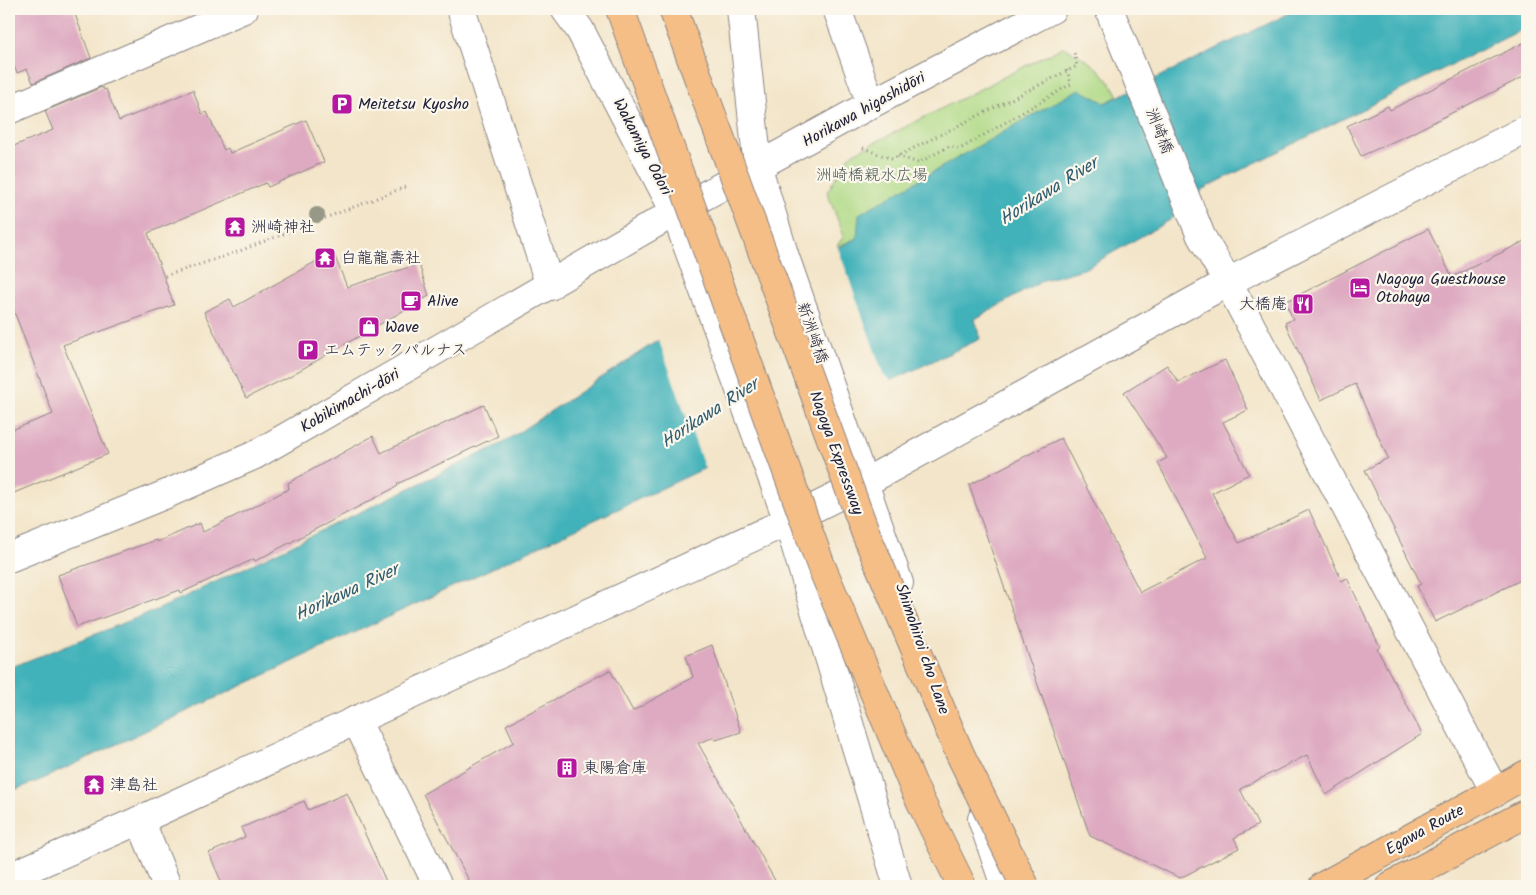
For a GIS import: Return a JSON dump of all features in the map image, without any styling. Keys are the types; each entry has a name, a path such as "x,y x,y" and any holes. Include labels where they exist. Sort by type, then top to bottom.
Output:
{"main road":[{"path":"606,9 631,40"},
{"path":"620,9 820,563 915,790 962,886"},
{"name":"Nagoya Expressway","path":"677,14 866,534 960,754 1025,886"},
{"name":"Egawa Route","path":"1323,886 1527,774"},
{"path":"1390,886 1527,813"}],"street":[{"path":"9,110 244,9"},
{"path":"461,9 550,286"},
{"name":"Wakamiya Odori","path":"565,9 580,30 675,212 761,452 788,521"},
{"path":"741,9 758,168"},
{"path":"837,9 871,104"},
{"name":"Horikawa higashidōri","path":"675,212 758,168 871,104 1052,9"},
{"name":"洲崎橋","path":"1112,17 1201,236 1228,282 1495,792"},
{"path":"9,878 140,820 788,521 864,482 1228,282 1527,129"},
{"name":"新洲崎橋","path":"758,168 784,254 840,413"},
{"name":"Kobikimachi-dōri","path":"9,558 255,456 675,212"},
{"name":"Shimohiroi cho Lane","path":"840,413 1005,886"},
{"path":"788,521 898,886"},
{"path":"356,720 438,886"},
{"path":"140,820 167,886"}],"path":[{"path":"863,148 892,159 1076,66 1074,52"},
{"path":"898,156 918,162 950,146 960,149 1072,84 1067,70"},
{"path":"166,276 236,252 408,186"}],"green space":[{"name":"洲崎橋親水広場","path":"1063,47 1080,56 1102,73 1118,96 857,238 836,247 844,236 827,192 850,155"}],"water":[{"name":"Horikawa River","path":"1298,9 1527,9 1527,27 1203,189 1170,220 1084,269 1044,280 975,319 980,339 43,779 9,792 9,668 159,609 501,444 654,343 857,238 859,214 1079,89 1105,103"}],"pier":[{"path":"837,245 883,374 894,383 706,472 658,338"}],"building":[{"path":"9,9 73,9 91,58 33,83 27,69 17,73 9,55"},
{"path":"1527,41 1527,75 1408,135 1361,156 1347,126 1388,106 1390,110"},
{"path":"102,87 104,90 106,89 119,121 193,90 202,114 207,112 224,150 228,148 230,153 306,120 324,162 268,187 266,183 148,233 174,305 63,345 108,454 9,495 9,431 53,414 9,298 9,148 53,130 45,111"},
{"path":"1428,229 1452,277 1527,240 1527,577 1435,622 1417,586 1421,584 1365,470 1388,458 1355,384 1321,400 1285,323 1293,319 1285,302"},
{"path":"333,252 347,287 419,264 429,296 288,377 246,398 204,312 230,299 234,307"},
{"path":"1225,360 1248,410 1223,422 1249,474 1212,493 1239,543 1309,510 1342,581 1347,578 1380,647 1377,649 1422,734 1326,795 1307,755 1240,789 1258,825 1234,838 1239,848 1180,878 1090,836 969,485 1061,438 1140,592 1207,558 1158,463 1167,458 1124,392 1167,365 1178,382"},
{"path":"484,405 498,436 397,484 398,486 255,561 254,559 181,593 180,590 77,627 58,575 156,540 157,542 200,523 203,532 289,489 288,483 373,436 381,453"},
{"name":"東陽倉庫","path":"712,645 741,732 716,740 715,737 698,743 778,886 472,886 423,794 514,742 506,725 610,670 633,711 693,677 686,656"},
{"path":"347,793 388,886 223,886 209,853 245,837 241,828 304,801 308,810"}],"place":[{"name":"Meitetsu Kyosho","path":"342,104"},
{"name":"洲崎神社","path":"235,227"},
{"name":"白龍龍壽社","path":"325,258"},
{"name":"Nagoya Guesthouse Otohaya","path":"1360,288"},
{"name":"Alive","path":"411,301"},
{"name":"大橋庵","path":"1303,304"},
{"name":"Wave","path":"369,327"},
{"name":"エムテックパルナス","path":"308,350"},
{"name":"東陽倉庫","path":"567,768"},
{"name":"津島社","path":"94,785"}]}
